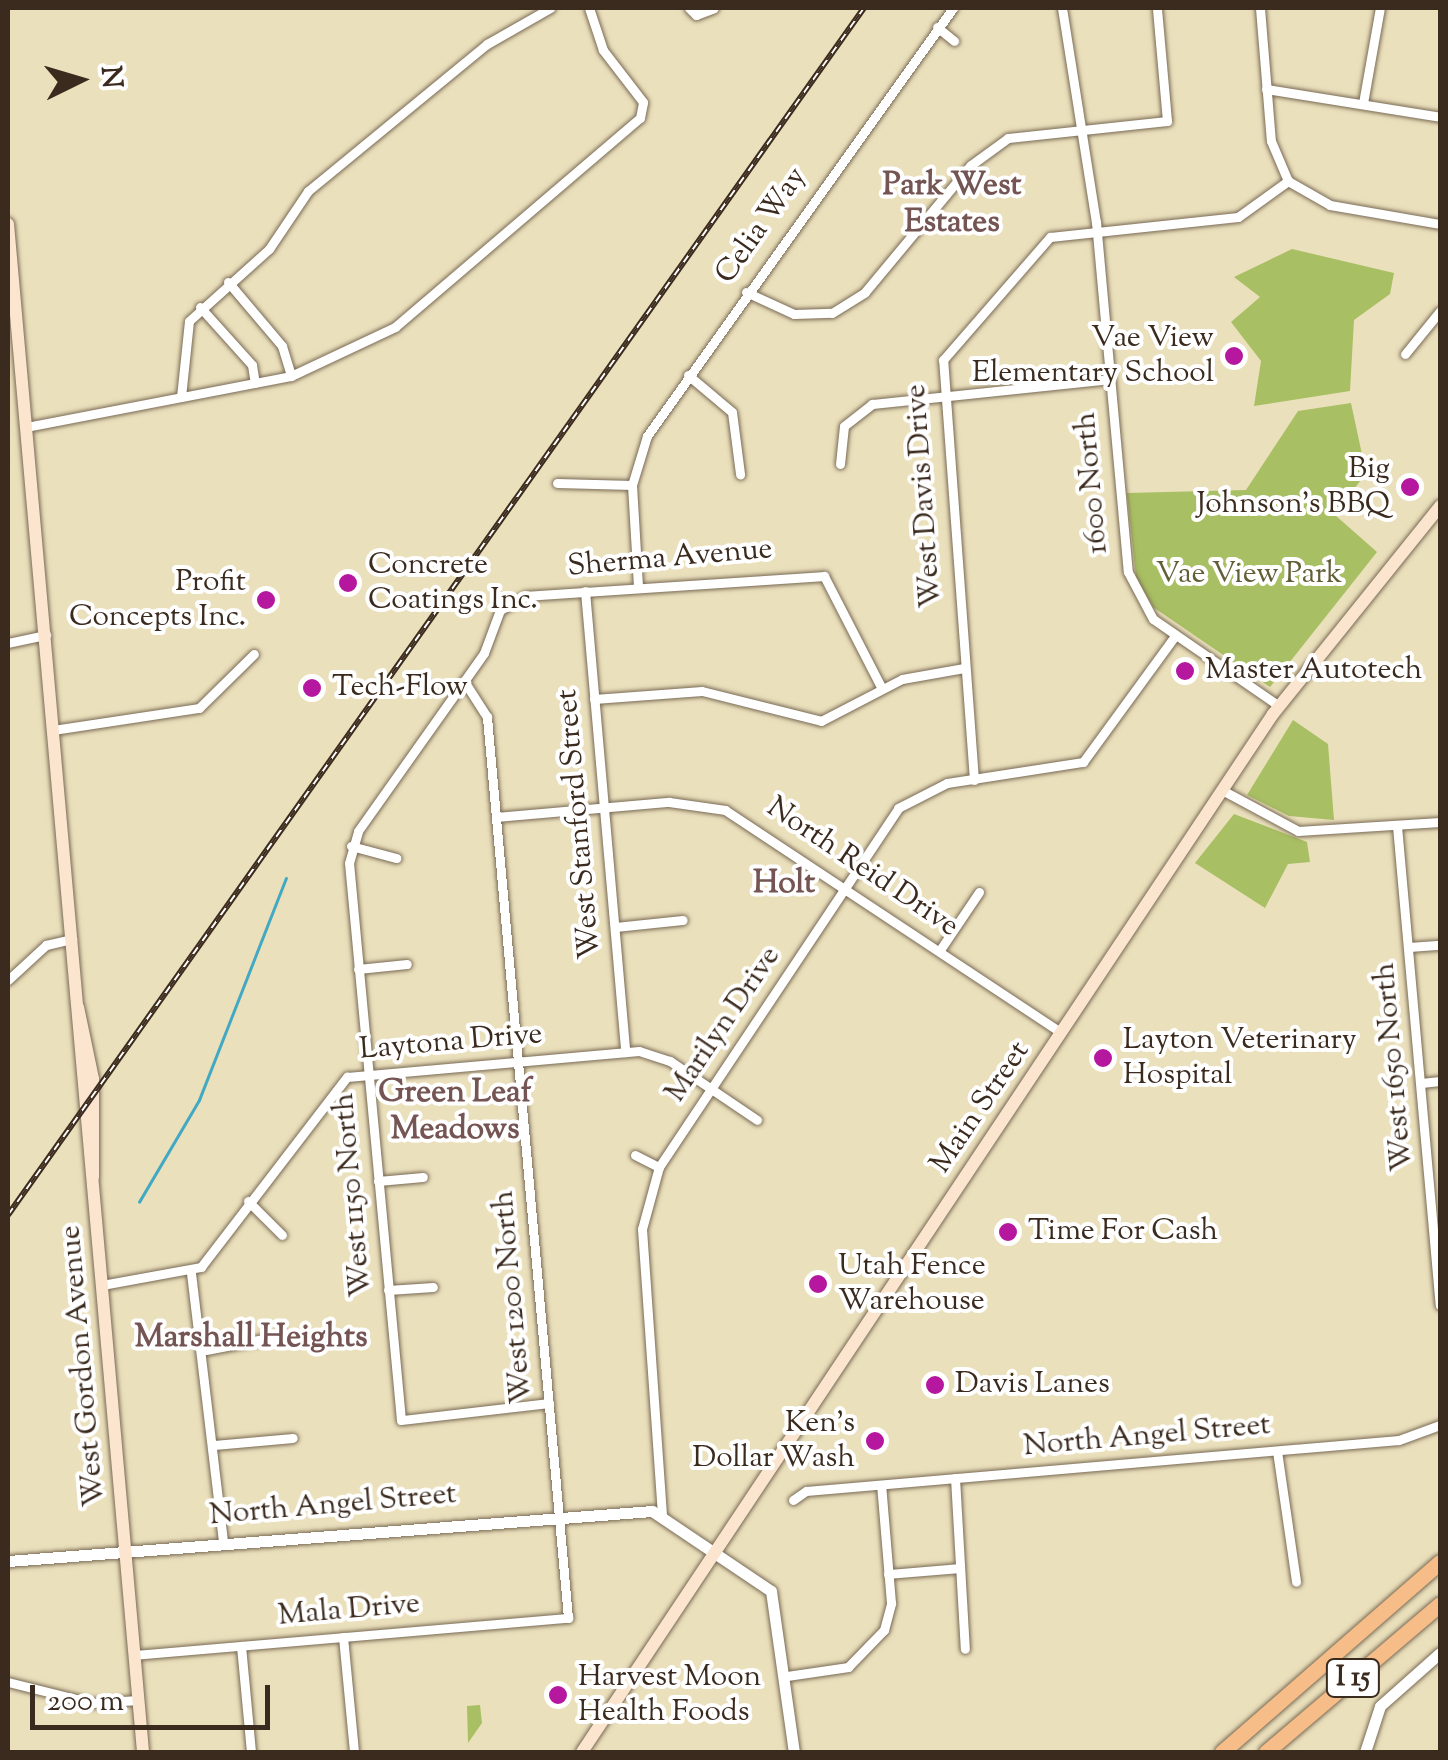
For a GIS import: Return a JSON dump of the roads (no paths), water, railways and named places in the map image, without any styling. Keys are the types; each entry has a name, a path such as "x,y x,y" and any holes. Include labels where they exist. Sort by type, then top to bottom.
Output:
{"highway":[{"path":"1375,1616 1440,1551"},
{"name":"I 15","path":"1222,1752 1440,1562"},
{"name":"I 15","path":"1266,1752 1440,1604"}],"main road":[{"name":"West Gordon Avenue","path":"8,224 143,1752"},
{"name":"Main Street","path":"582,1752 1279,706 1440,506"}],"street":[{"path":"182,397 184,337 200,307 269,250 308,192 487,44 550,8"},
{"path":"26,427 291,376 395,327 628,136 643,102 603,50 589,8"},
{"path":"693,12 714,8"},
{"name":"Celia Way","path":"632,485 648,436 688,374 953,8"},
{"name":"1600 North","path":"1062,8 1096,230 1128,572 1174,637 1279,706"},
{"path":"746,292 794,314 851,304 988,150 1030,132 1168,122 1157,8"},
{"path":"1260,8 1271,141 1288,181 1330,206 1440,224"},
{"path":"1362,103 1380,8"},
{"path":"938,27 954,41"},
{"path":"1266,89 1440,117"},
{"name":"West Davis Drive","path":"974,780 940,398 943,360 1022,259 1050,237 1238,217 1288,181"},
{"path":"228,282 282,346 291,376"},
{"path":"200,307 252,365 255,383"},
{"path":"1405,354 1440,310"},
{"path":"688,374 732,412 740,474"},
{"path":"840,464 838,444 856,413 940,398 1108,379"},
{"path":"558,483 632,485 638,586"},
{"name":"Sherma Avenue","path":"352,846 464,682 511,600 638,586 824,576 881,688"},
{"name":"West Stanford Street","path":"585,591 625,1052"},
{"path":"8,643 46,635"},
{"name":"Marilyn Drive","path":"662,1515 642,1229 659,1167 898,808 931,788 1054,773 1095,754 1174,637"},
{"path":"53,730 184,714 225,688 254,654"},
{"path":"594,699 702,691 821,721 881,688 964,668"},
{"name":"West 1200 North","path":"464,682 487,717 568,1618"},
{"path":"1222,790 1278,826 1322,833 1440,822"},
{"name":"North Reid Drive","path":"496,818 605,808 725,810 1062,1032"},
{"name":"West 1650 North","path":"1397,826 1440,1305"},
{"path":"352,846 396,858"},
{"name":"West 1150 North","path":"352,846 358,969 401,1420 549,1403"},
{"path":"940,950 979,892"},
{"path":"615,927 682,920"},
{"path":"8,980 46,944 72,938"},
{"path":"1409,947 1440,944"},
{"path":"358,969 406,964"},
{"name":"Laytona Drive","path":"191,1274 330,1088 368,1074 625,1052 654,1054 757,1120"},
{"path":"1421,1083 1440,1081"},
{"path":"635,1155 659,1167"},
{"path":"378,1181 423,1177"},
{"path":"248,1200 282,1234"},
{"path":"102,1284 191,1274 206,1350 223,1540"},
{"path":"388,1290 433,1287"},
{"path":"206,1350 284,1336"},
{"name":"North Angel Street","path":"793,1500 881,1485 1416,1436 1437,1427"},
{"path":"214,1445 293,1438"},
{"path":"1277,1451 1296,1582"},
{"path":"954,1478 965,1649"},
{"path":"787,1676 848,1667 884,1630 888,1574 881,1485"},
{"name":"North Angel Street","path":"8,1562 559,1512 662,1515"},
{"path":"662,1515 717,1549 771,1591 787,1676 794,1752"},
{"path":"888,1574 959,1568"},
{"name":"Mala Drive","path":"134,1655 568,1618"},
{"path":"343,1637 354,1752"},
{"path":"241,1646 251,1752"},
{"path":"1365,1752 1374,1717 1440,1653"},
{"path":"8,1682 92,1703 138,1700"}],"waterway":[{"path":"139,1202 199,1100 286,878"}],"railway":[{"path":"8,1215 864,8"}],"place":[{"name":"Vae View Elementary School","path":"1234,356"},
{"name":"Big Johnson's BBQ","path":"1410,487"},
{"name":"Concrete Coatings Inc.","path":"348,583"},
{"name":"Profit Concepts Inc.","path":"266,600"},
{"name":"Master Autotech","path":"1185,671"},
{"name":"Tech-Flow","path":"312,688"},
{"name":"Layton Veterinary Hospital","path":"1103,1058"},
{"name":"Time For Cash","path":"1008,1232"},
{"name":"Utah Fence Warehouse","path":"818,1284"},
{"name":"Davis Lanes","path":"935,1385"},
{"name":"Ken's Dollar Wash","path":"875,1441"},
{"name":"Harvest Moon Health Foods","path":"558,1695"}],"district":[{"name":"Park West Estates","path":"952,206"},
{"name":"Holt","path":"784,884"},
{"name":"Green Leaf Meadows","path":"455,1112"},
{"name":"Marshall Heights","path":"251,1338"}],"park label":[{"name":"Vae View Park","path":"1249,575"}]}
